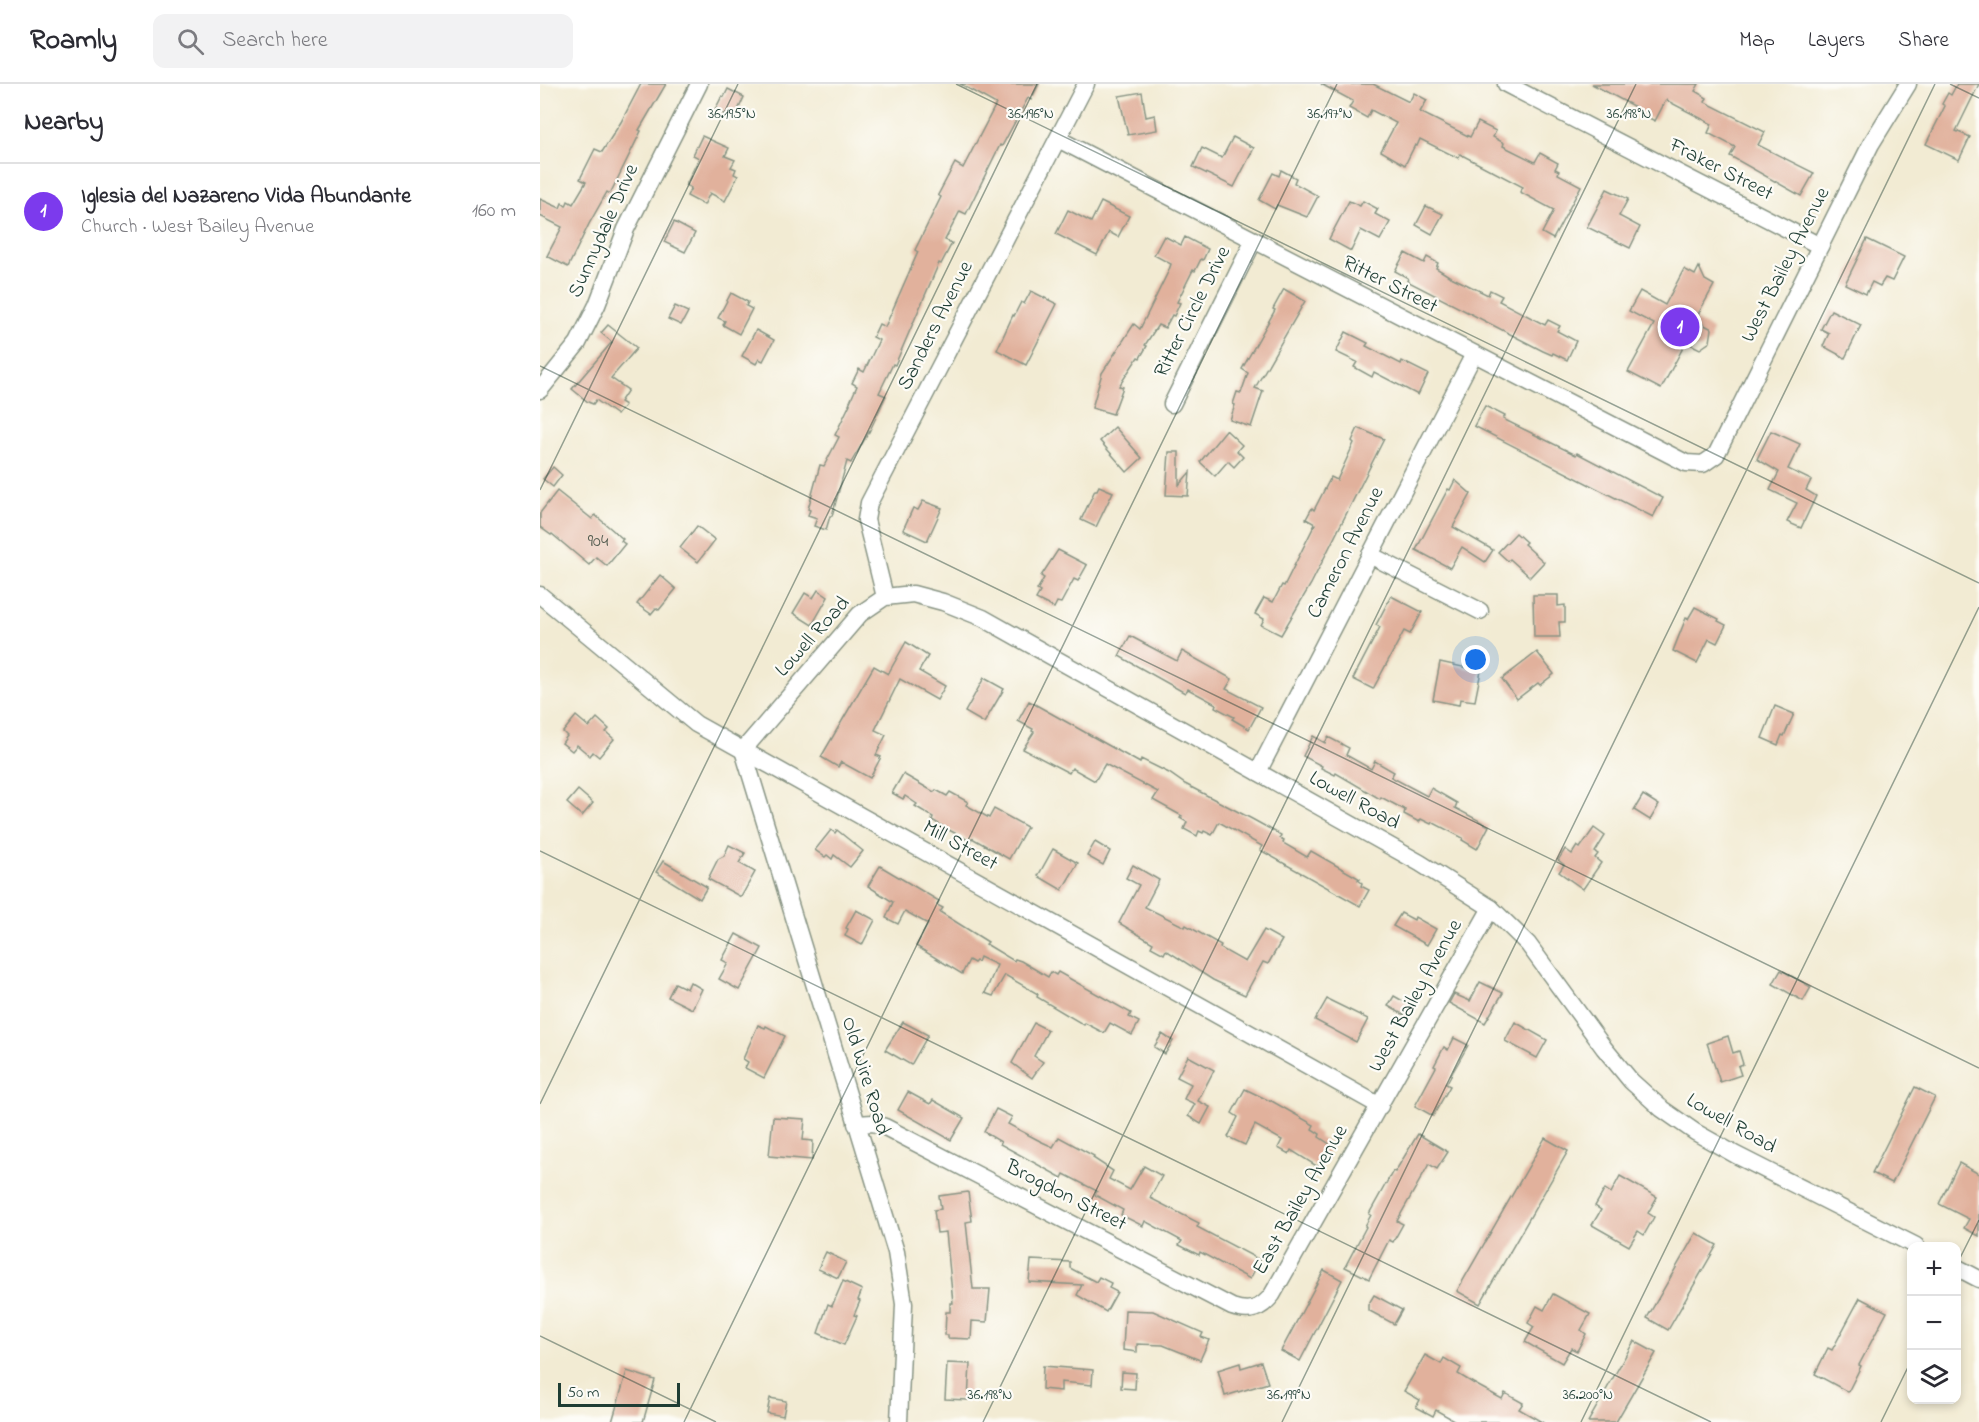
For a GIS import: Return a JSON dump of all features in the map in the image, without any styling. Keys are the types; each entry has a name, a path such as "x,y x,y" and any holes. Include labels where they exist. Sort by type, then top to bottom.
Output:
{"street":[{"name":"Sunnydale Drive","path":"540,390 578,343 597,305 626,229 699,84"},
{"name":"Sanders Avenue","path":"885,597 866,520 869,503 1086,84"},
{"name":"Fraker Street","path":"1506,84 1820,246"},
{"name":"West Bailey Avenue","path":"1703,464 1716,455 1871,144 1908,84"},
{"name":"Ritter Street","path":"1058,139 1686,463 1703,464"},
{"name":"Ritter Circle Drive","path":"1172,404 1254,240"},
{"name":"Cameron Avenue","path":"1258,772 1474,354"},
{"path":"1370,555 1480,611"},
{"name":"Lowell Road","path":"743,750 860,614 885,597 913,594 943,602 982,618 1420,863 1491,908 1528,944 1631,1081 1662,1109 1695,1132 1736,1155 1908,1242"},
{"name":"Mill Street","path":"540,595 696,724 1380,1107"},
{"name":"Old Wire Road","path":"743,750 896,1252 904,1304 899,1422"},
{"name":"West Bailey Avenue","path":"1380,1107 1491,908"},
{"name":"East Bailey Avenue","path":"1254,1310 1264,1305 1272,1295 1380,1107"},
{"name":"Brogdon Street","path":"856,1124 873,1123 885,1127 1232,1307 1243,1311 1254,1310"},
{"path":"1961,1270 1979,1279"}],"building":[{"path":"641,84 666,84 639,130 641,131 610,194 607,192 568,267 547,256 562,227 540,216 540,199 560,208 562,203 566,206 568,201 573,204 586,182 580,179 595,149 602,152"},
{"path":"960,84 1039,84 1031,100 1028,98 1002,146 1000,145 966,214 960,211 945,240 952,243 941,264 939,263 895,365 893,364 879,393 886,396 869,432 851,463 847,461 826,530 814,526 817,518 808,515 810,510 808,509 820,465 824,466 839,437 835,435 857,386 852,383 859,369 864,372 879,340 873,337 879,324 885,327 918,252 915,250 941,197 938,195 955,163 963,168 996,104"},
{"path":"1321,84 1373,84 1409,102 1414,93 1427,100 1420,112 1470,137 1478,122 1496,131 1493,137 1504,143 1503,146 1535,162 1540,153 1558,163 1555,169 1559,171 1558,174 1581,186 1553,239 1542,233 1554,210 1520,192 1523,187 1460,154 1458,158 1420,139 1405,165 1381,151 1396,123 1371,110 1367,118 1349,108 1353,101"},
{"path":"1592,84 1699,84 1695,91 1707,98 1705,102 1765,132 1758,145 1814,173 1801,196 1730,156 1735,147 1708,133 1712,124 1666,100 1655,121 1633,110 1635,107"},
{"path":"1957,84 1979,84 1956,131 1970,137 1959,160 1926,144 1945,106 1942,104"},
{"path":"728,89 744,97 734,119 715,110"},
{"path":"1142,92 1146,117 1155,115 1157,130 1128,135 1119,96"},
{"path":"702,136 729,148 725,156 735,160 731,167 736,169 734,174 738,176 725,201 710,193 704,205 687,196 691,188 686,185 699,158 693,155"},
{"path":"1233,137 1254,148 1234,187 1193,167 1202,148 1222,158"},
{"path":"1281,170 1296,178 1294,183 1318,196 1307,217 1277,205 1275,209 1259,200 1273,173 1279,176"},
{"path":"1607,189 1628,199 1619,216 1640,227 1630,248 1587,227"},
{"path":"1349,201 1360,206 1363,201 1378,209 1375,214 1390,222 1380,240 1361,230 1351,251 1329,239"},
{"path":"1101,202 1129,216 1118,237 1109,232 1097,255 1056,234 1068,210 1091,222"},
{"path":"1426,206 1443,214 1432,234 1416,225"},
{"path":"674,222 695,233 685,252 664,242"},
{"path":"1164,236 1181,245 1185,237 1208,249 1203,260 1201,259 1195,271 1193,270 1177,302 1180,303 1174,316 1172,315 1165,328 1158,325 1145,345 1147,346 1140,358 1138,357 1119,386 1123,387 1113,414 1092,408 1102,373 1134,324 1140,329 1169,270 1171,264 1154,255"},
{"path":"1867,239 1904,257 1892,281 1885,278 1880,286 1872,282 1866,294 1845,284"},
{"path":"1405,253 1424,263 1427,257 1438,263 1436,268 1449,276 1488,295 1490,290 1502,296 1499,301 1545,325 1548,320 1560,326 1557,331 1576,341 1567,360 1543,351 1407,281 1408,278 1395,271"},
{"path":"1699,267 1705,280 1714,285 1695,320 1712,329 1710,342 1700,349 1686,342 1661,389 1628,372 1654,324 1629,311 1640,291 1665,305 1684,269 1695,275"},
{"path":"1284,289 1305,301 1255,388 1263,391 1251,427 1230,420 1235,405 1233,404 1237,392 1241,393 1248,373 1242,369"},
{"path":"1031,291 1057,304 1026,365 997,350 1013,315 1021,302 1024,304"},
{"path":"731,293 748,302 746,306 752,309 739,334 723,325 725,321 718,318"},
{"path":"675,306 688,312 681,325 668,319"},
{"path":"1831,310 1861,325 1845,358 1823,346 1829,333 1821,329"},
{"path":"608,325 637,348 611,378 628,390 620,402 625,405 617,415 596,400 593,404 588,402 572,389 612,342 601,333"},
{"path":"756,330 774,340 763,361 759,359 756,364 742,356"},
{"path":"1346,332 1368,343 1366,346 1401,364 1402,361 1428,374 1418,395 1374,372 1372,377 1354,367 1357,362 1336,352"},
{"path":"1485,406 1505,416 1503,419 1576,455 1577,453 1663,498 1653,517 1474,426"},
{"path":"1115,427 1142,458 1127,472 1100,441"},
{"path":"1358,428 1384,439 1311,584 1281,635 1261,625 1264,619 1255,614 1264,598 1273,602 1282,585 1284,586 1315,524 1306,519 1312,508 1314,510 1331,477 1337,480 1354,443 1352,441"},
{"path":"1226,430 1242,445 1237,451 1243,457 1234,467 1228,461 1215,476 1200,462"},
{"path":"1771,431 1800,444 1788,469 1811,480 1806,490 1816,496 1801,528 1787,522 1797,503 1770,490 1779,472 1757,459"},
{"path":"1169,452 1179,452 1179,485 1190,472 1188,496 1166,495"},
{"path":"553,467 562,475 553,487 543,479"},
{"path":"1455,480 1471,494 1453,527 1493,550 1485,562 1462,547 1450,568 1416,550"},
{"path":"1099,486 1113,492 1096,527 1081,520"},
{"path":"557,491 592,519 595,515 623,539 621,541 625,544 607,566 596,557 589,565 552,534 540,527 540,513"},
{"path":"923,501 942,508 927,541 903,530 913,508 918,510"},
{"path":"697,526 715,540 698,562 680,548"},
{"path":"1516,533 1526,542 1524,544 1544,562 1530,577 1510,559 1508,561 1498,552"},
{"path":"1058,550 1087,565 1078,581 1074,579 1061,603 1057,602 1054,608 1036,599 1040,592 1037,590 1044,578 1041,576"},
{"path":"660,575 676,589 659,610 656,608 651,614 637,604"},
{"path":"818,590 828,597 812,625 793,613 805,593 813,598"},
{"path":"1533,595 1558,595 1558,606 1565,605 1565,622 1559,622 1560,637 1534,637"},
{"path":"1391,596 1422,612 1410,634 1404,631 1373,689 1353,679 1380,627 1376,625"},
{"path":"1695,607 1726,625 1717,643 1709,639 1697,663 1673,651 1686,618 1688,619"},
{"path":"1130,636 1177,661 1182,651 1232,679 1226,689 1261,707 1249,729 1232,719 1234,717 1215,707 1216,704 1188,689 1185,693 1119,656"},
{"path":"906,642 928,656 919,671 945,686 937,700 900,679 875,730 886,735 876,755 881,757 870,778 841,762 838,767 821,757 874,666 888,674"},
{"path":"1537,652 1554,674 1517,699 1502,679"},
{"path":"1440,662 1481,671 1475,701 1460,699 1459,705 1433,700"},
{"path":"984,678 1004,689 984,723 965,712"},
{"path":"1029,701 1140,763 1141,759 1169,773 1185,784 1281,835 1283,843 1307,857 1311,851 1360,879 1358,880 1362,883 1361,886 1369,890 1360,906 1260,850 1262,846 1219,822 1212,835 1199,831 1197,836 1184,829 1187,822 1180,818 1182,816 1153,800 1158,792 1105,764 1095,781 1072,768 1069,773 1023,749 1034,732 1033,729 1018,721"},
{"path":"1775,706 1794,714 1778,745 1762,738"},
{"path":"576,716 589,727 597,718 609,729 606,732 614,739 599,757 593,752 590,756 577,745 572,751 562,743 567,736 563,732"},
{"path":"1313,736 1325,743 1328,737 1349,748 1346,755 1371,769 1375,761 1394,772 1391,777 1427,796 1431,788 1457,803 1455,808 1489,826 1477,849 1462,840 1463,838 1432,822 1431,824 1421,819 1419,822 1404,814 1405,810 1381,797 1380,799 1336,773 1335,775 1321,768 1322,766 1303,756"},
{"path":"903,774 934,792 936,790 947,796 950,792 968,802 966,805 989,818 994,809 1027,827 1009,859 972,838 970,841 947,829 932,820 933,817 915,806 917,804 905,796 903,799 892,793"},
{"path":"578,790 593,803 582,816 567,803"},
{"path":"1643,795 1659,805 1650,820 1634,810"},
{"path":"1594,828 1605,836 1595,852 1598,854 1595,858 1601,863 1583,889 1559,872 1564,865 1558,860 1565,849 1572,854 1577,846 1580,848"},
{"path":"831,830 835,833 837,830 863,851 850,867 834,855 832,859 815,850"},
{"path":"1095,842 1110,851 1103,865 1087,856"},
{"path":"729,845 745,853 739,863 755,872 741,897 708,879 718,859 724,856"},
{"path":"1053,849 1078,863 1062,890 1038,876"},
{"path":"663,861 707,887 700,899 656,872"},
{"path":"1133,865 1159,880 1145,907 1185,927 1186,925 1245,962 1264,930 1282,940 1268,964 1263,962 1245,995 1213,980 1166,950 1164,954 1151,947 1153,943 1119,923 1139,885 1126,878"},
{"path":"880,866 939,901 937,905 943,908 940,912 1014,961 1015,959 1021,961 1048,977 1051,972 1056,975 1058,972 1131,1013 1129,1017 1139,1022 1132,1035 1110,1023 1104,1033 1085,1023 1084,1025 1005,975 993,996 985,993 997,965 980,957 978,962 974,963 969,960 962,974 916,946 928,924 905,911 898,924 886,918 893,902 868,886"},
{"path":"856,910 875,920 862,945 845,936 848,929 846,928"},
{"path":"1401,913 1414,920 1415,917 1436,929 1427,945 1393,926"},
{"path":"736,934 762,948 739,990 719,979 728,963 722,960"},
{"path":"1781,970 1811,987 1803,1001 1773,984"},
{"path":"690,982 702,989 692,1009 668,997 675,983 687,989"},
{"path":"1480,982 1503,993 1485,1023 1449,1003 1454,994 1470,1001"},
{"path":"1394,996 1410,1005 1404,1015 1388,1006"},
{"path":"1327,999 1368,1019 1356,1042 1315,1020"},
{"path":"903,1022 928,1035 911,1065 885,1050"},
{"path":"1515,1022 1547,1040 1537,1058 1505,1041"},
{"path":"1034,1023 1048,1030 1034,1056 1043,1062 1032,1078 1012,1063"},
{"path":"758,1025 765,1028 766,1026 785,1036 764,1078 745,1068 748,1062 743,1059"},
{"path":"1162,1034 1173,1041 1165,1054 1154,1047"},
{"path":"1728,1036 1733,1053 1739,1051 1743,1064 1738,1066 1741,1075 1720,1082 1707,1043"},
{"path":"1454,1038 1468,1045 1446,1084 1450,1086 1433,1116 1415,1106 1444,1047 1448,1050"},
{"path":"1188,1056 1214,1070 1198,1101 1210,1107 1201,1124 1188,1116 1195,1104 1184,1099 1191,1084 1177,1077"},
{"path":"1915,1087 1935,1097 1892,1183 1872,1173"},
{"path":"1245,1089 1270,1100 1314,1125 1312,1129 1331,1145 1318,1167 1291,1150 1289,1154 1278,1148 1282,1140 1255,1125 1245,1145 1228,1137 1238,1117 1232,1113"},
{"path":"908,1092 930,1104 933,1100 964,1118 951,1140 898,1110"},
{"path":"996,1109 1012,1117 1008,1124 1040,1141 1053,1147 1059,1137 1094,1156 1093,1158 1113,1171 1109,1179 1130,1190 1144,1166 1162,1176 1150,1198 1199,1223 1197,1227 1260,1260 1250,1279 1200,1252 1199,1255 1179,1245 1182,1241 1145,1221 1143,1226 1121,1215 1123,1210 1095,1195 1097,1191 1064,1174 1062,1178 1000,1144 1001,1142 984,1132"},
{"path":"773,1117 805,1119 803,1140 813,1141 812,1160 769,1156"},
{"path":"1418,1134 1448,1152 1437,1169 1429,1164 1397,1221 1403,1224 1393,1242 1389,1240 1369,1279 1345,1267 1366,1227 1371,1215 1369,1214 1393,1171 1395,1172"},
{"path":"1545,1138 1568,1151 1480,1304 1457,1291"},
{"path":"1959,1163 1979,1174 1979,1236 1964,1228 1969,1219 1939,1204"},
{"path":"1620,1176 1657,1197 1648,1213 1654,1217 1644,1235 1638,1231 1629,1246 1592,1225 1601,1210 1595,1206 1605,1189 1611,1193"},
{"path":"968,1192 972,1221 966,1222 973,1289 990,1289 987,1322 972,1321 971,1339 948,1338 948,1335 945,1335 946,1312 950,1312 950,1303 953,1303 946,1232 937,1233 934,1210 941,1209 939,1196"},
{"path":"1696,1233 1717,1245 1668,1330 1647,1318"},
{"path":"826,1252 846,1262 838,1278 818,1269"},
{"path":"1031,1260 1070,1262 1070,1268 1096,1282 1099,1277 1111,1283 1109,1288 1117,1292 1106,1312 1077,1295 1082,1285 1029,1282"},
{"path":"1324,1270 1342,1280 1300,1361 1281,1351"},
{"path":"843,1281 862,1290 854,1315 857,1316 844,1345 818,1333 828,1304 832,1306"},
{"path":"1553,1294 1590,1314 1581,1330 1586,1334 1577,1351 1571,1348 1562,1363 1525,1342 1534,1327 1528,1323 1537,1306 1544,1310"},
{"path":"1374,1295 1402,1310 1394,1324 1368,1310 1368,1305"},
{"path":"1860,1298 1887,1312 1859,1365 1861,1366 1848,1392 1815,1374 1828,1348 1832,1350"},
{"path":"1125,1310 1153,1311 1203,1333 1201,1337 1209,1340 1200,1360 1163,1345 1137,1344 1137,1352 1123,1350"},
{"path":"1634,1341 1656,1353 1616,1422 1588,1422"},
{"path":"1425,1355 1441,1364 1444,1358 1461,1368 1458,1374 1473,1383 1502,1399 1505,1393 1523,1403 1519,1409 1542,1422 1457,1422 1436,1410 1433,1416 1416,1407 1420,1400 1404,1391"},
{"path":"1261,1362 1268,1383 1225,1396 1218,1370 1240,1363 1241,1368"},
{"path":"947,1363 970,1364 968,1400 945,1399"},
{"path":"1043,1366 1093,1370 1092,1385 1061,1382 1061,1391 1042,1389"},
{"path":"627,1371 655,1380 643,1422 612,1422"},
{"path":"1122,1372 1136,1373 1135,1389 1121,1388"},
{"path":"770,1398 786,1401 783,1416 767,1413"}],"place":[{"name":"Iglesia del Nazareno Vida Abundante","path":"1680,327"}]}
